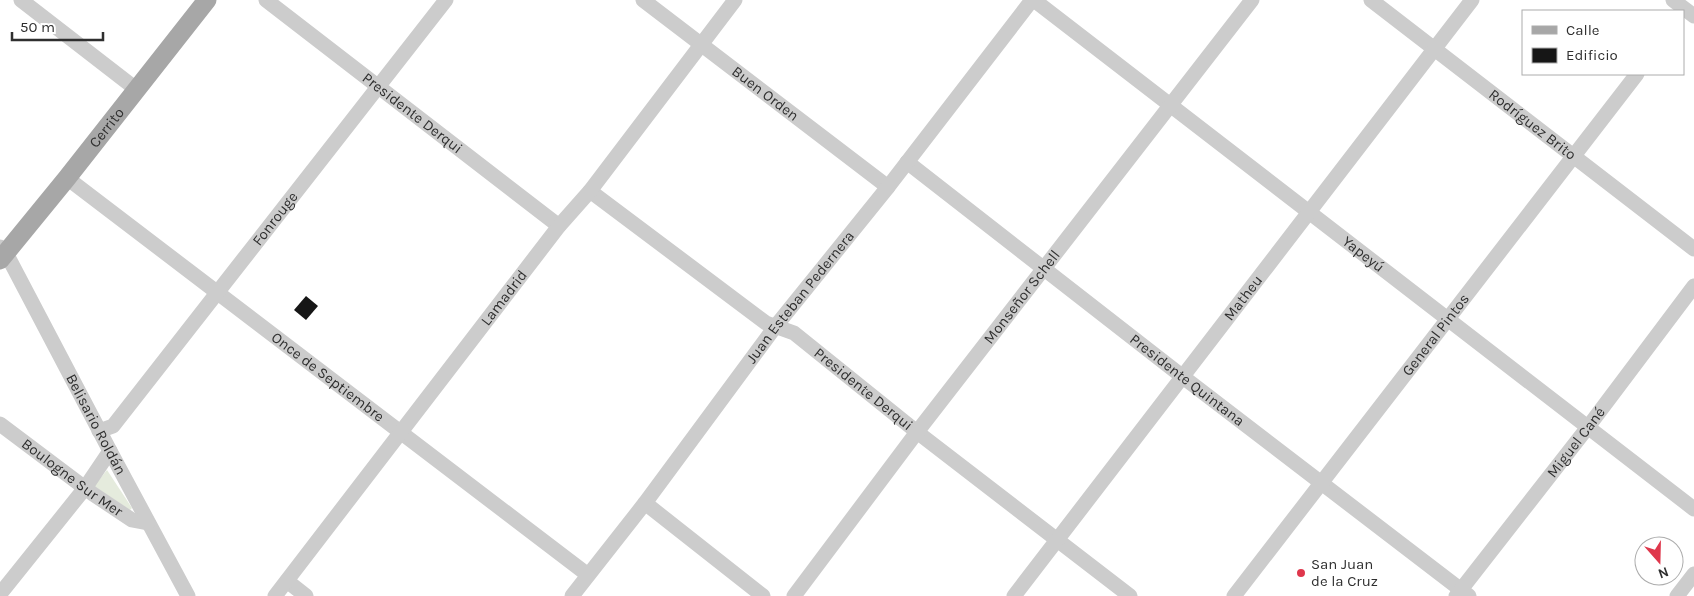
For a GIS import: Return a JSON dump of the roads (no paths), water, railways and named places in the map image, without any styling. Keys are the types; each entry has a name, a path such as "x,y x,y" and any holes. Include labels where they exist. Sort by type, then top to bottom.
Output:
{"main road":[{"name":"Cerrito","path":"2,253 67,178 207,0"}],"street":[{"path":"20,0 136,89"},
{"name":"Presidente Derqui","path":"266,0 559,226"},
{"name":"Fonrouge","path":"99,431 113,426 446,0"},
{"name":"Buen Orden","path":"643,0 888,187"},
{"name":"Lamadrid","path":"275,596 559,226 590,191 734,0"},
{"name":"Yapeyú","path":"1033,0 1310,211 1694,509"},
{"name":"Juan Esteban Pedernera","path":"572,596 645,503 776,327 888,187 1033,0"},
{"name":"Monseñor Schell","path":"794,596 917,432 1252,0"},
{"name":"Rodríguez Brito","path":"1371,0 1694,249"},
{"name":"Matheu","path":"1014,596 1472,0"},
{"path":"1673,0 1689,10"},
{"name":"General Pintos","path":"1234,596 1635,75"},
{"name":"Presidente Quintana","path":"907,162 1044,270 1322,482 1462,594"},
{"name":"Once de Septiembre","path":"67,178 588,575"},
{"name":"Presidente Derqui","path":"590,191 766,323 794,333 917,432 1130,596"},
{"name":"Belisario Roldán","path":"2,253 188,596"},
{"name":"Miguel Cané","path":"1462,594 1694,286"},
{"name":"Boulogne Sur Mer","path":"0,424 85,488 132,520 148,524"},
{"path":"0,594 85,488 110,452"},
{"path":"645,503 763,596"},
{"path":"1677,596 1694,574"},
{"path":"287,581 306,596"}],"place":[{"name":"San Juan de la Cruz","path":"1301,573"}]}
